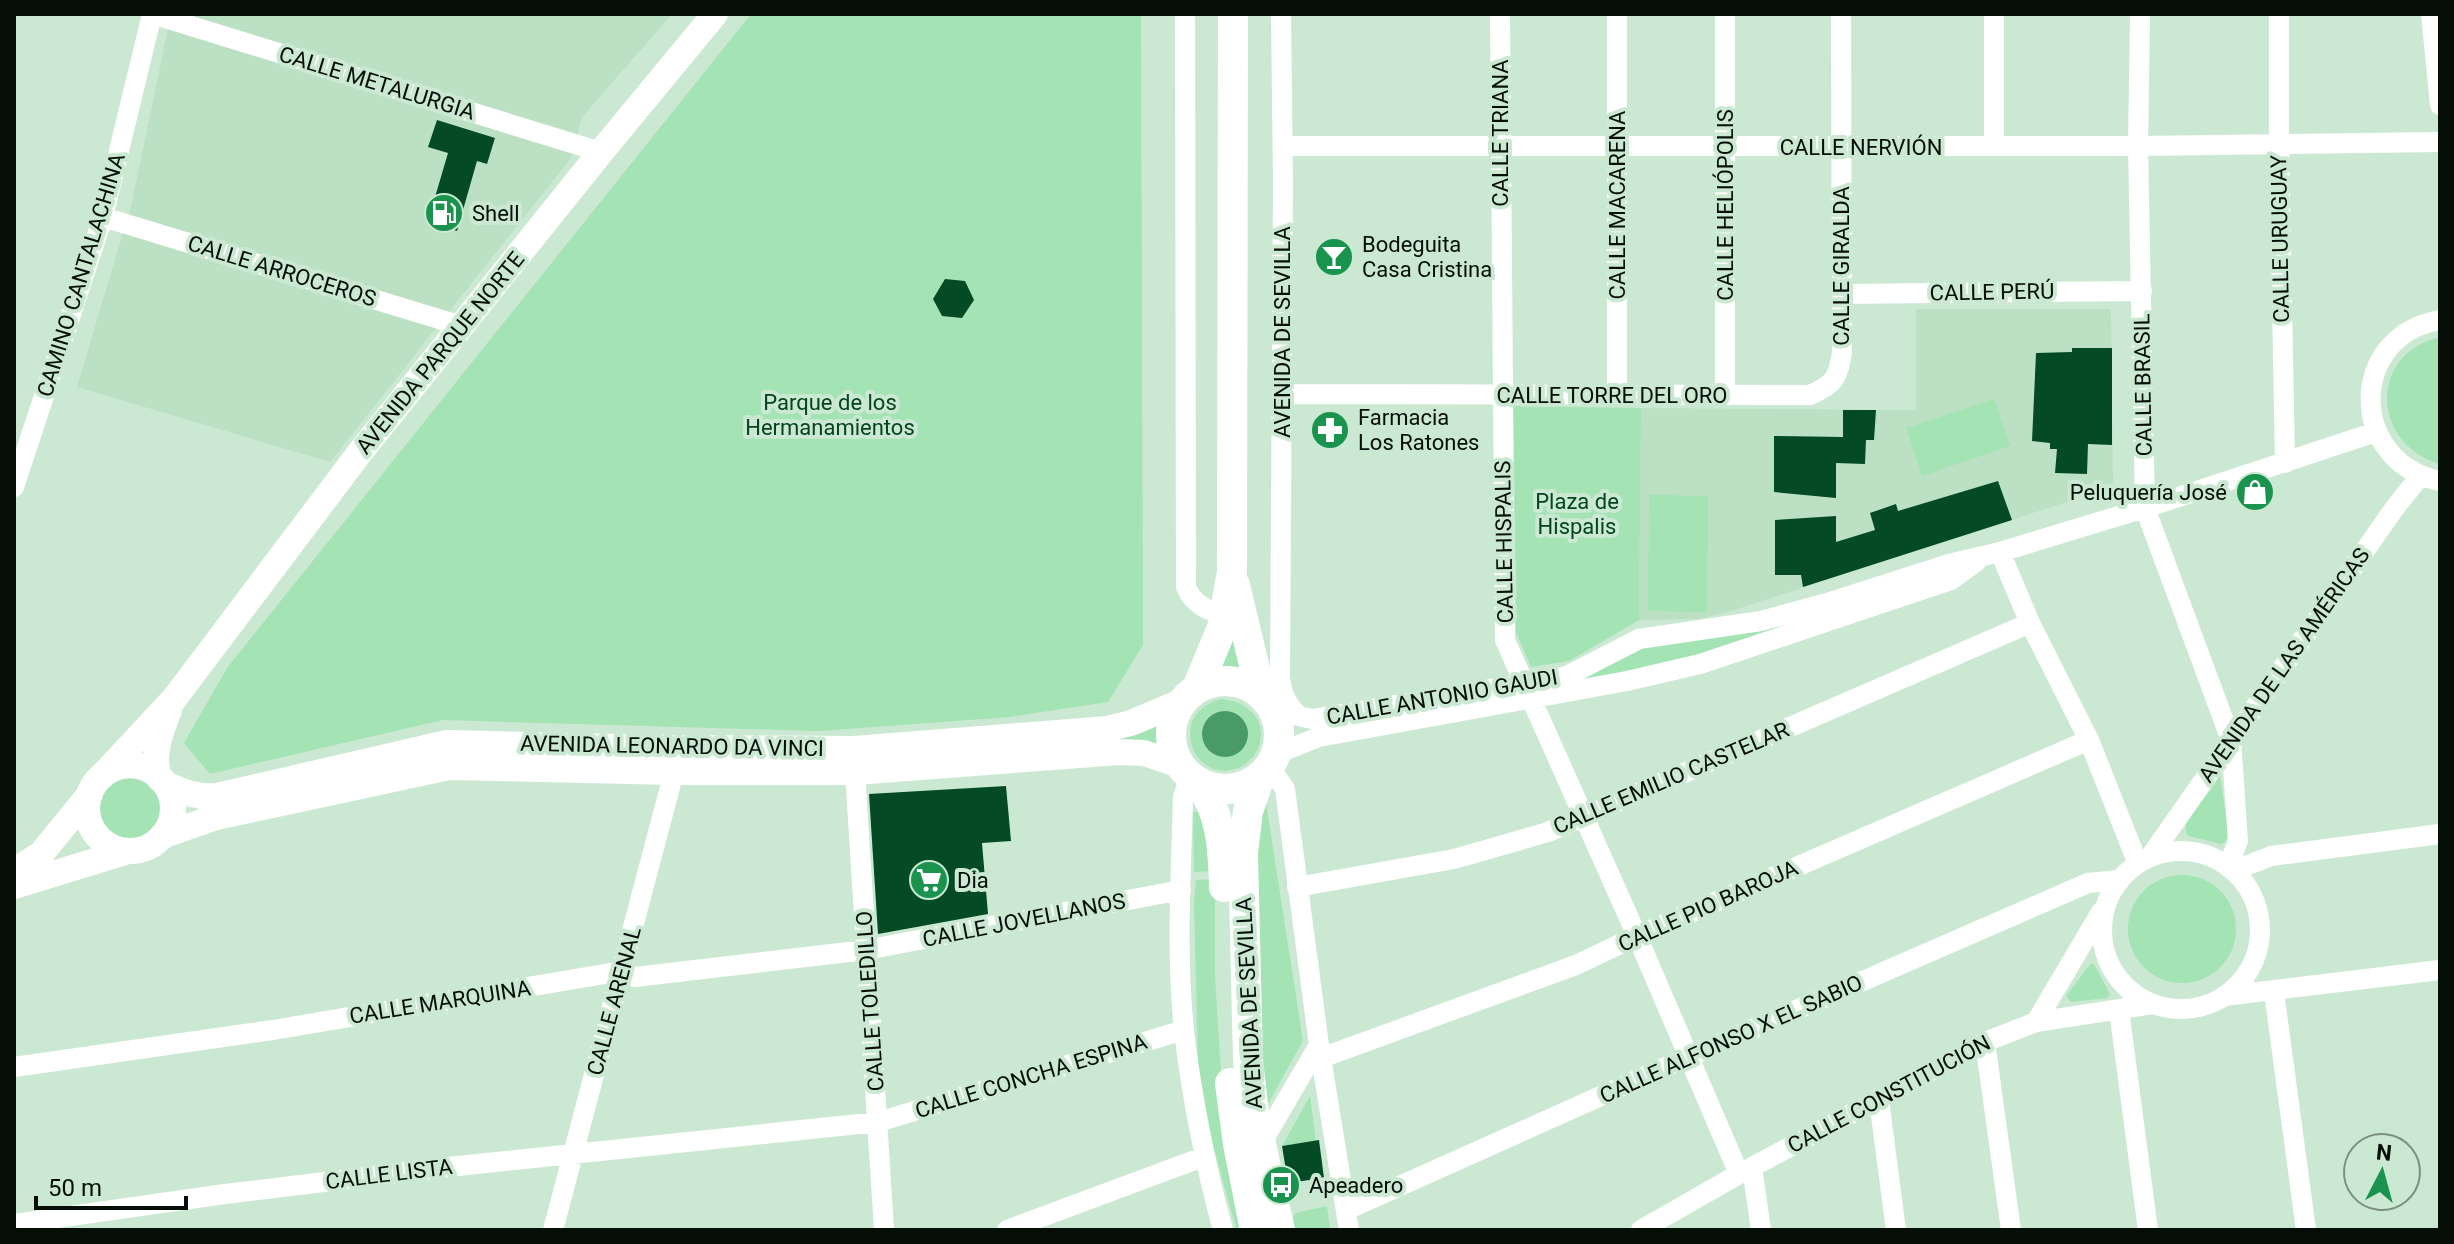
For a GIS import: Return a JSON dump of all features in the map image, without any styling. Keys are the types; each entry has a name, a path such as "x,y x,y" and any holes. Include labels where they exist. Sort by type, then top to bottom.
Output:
{"main road":[{"path":"1232,572 1265,699 1276,717 1279,732 1277,766 1247,784 1219,789 1189,774 1172,750 1170,733 1173,717 1189,695 1225,616 1232,572 1233,14"},
{"path":"1189,695 1213,682 1230,681 1246,685 1265,699"},
{"name":"AVENIDA DE SEVILLA","path":"1277,766 1252,794 1245,826 1243,876 1252,1102 1280,1230"},
{"name":"AVENIDA DE SEVILLA","path":"1189,774 1205,791 1215,813 1222,849 1229,1077 1255,1230"}],"street":[{"name":"CALLE METALURGIA","path":"152,14 601,152"},
{"name":"CAMINO CANTALACHINA","path":"14,487 103,217 152,14"},
{"name":"AVENIDA PARQUE NORTE","path":"96,785 174,699 361,451 715,14"},
{"path":"1185,14 1186,587 1198,604 1225,616"},
{"name":"AVENIDA DE SEVILLA","path":"1281,14 1280,677 1288,705 1305,719"},
{"name":"CALLE TRIANA","path":"1500,14 1502,396"},
{"name":"CALLE MACARENA","path":"1617,14 1617,395"},
{"name":"CALLE HELIÓPOLIS","path":"1725,14 1725,395"},
{"name":"CALLE GIRALDA","path":"1838,374 1842,352 1841,14"},
{"path":"1994,14 1994,146"},
{"name":"CALLE BRASIL","path":"2140,14 2138,146 2145,508 2231,740 2238,841 2231,869"},
{"name":"CALLE URUGUAY","path":"2279,14 2285,463"},
{"path":"2431,14 2440,105"},
{"name":"CALLE NERVIÓN","path":"1283,146 2138,146 2440,142"},
{"name":"CALLE ARROCEROS","path":"103,217 462,326"},
{"name":"CALLE PERÚ","path":"1841,294 2142,291"},
{"path":"2430,478 2394,458 2376,432 2370,392 2375,372 2394,342 2411,330 2440,320"},
{"name":"CALLE TORRE DEL ORO","path":"1282,394 1810,395 1827,387 1838,374"},
{"name":"CALLE HISPALIS","path":"1502,396 1505,640 1688,1057 1746,1170 1761,1230"},
{"name":"CALLE ANTONIO GAUDI","path":"1277,766 1319,737 1529,692 1647,637 1761,621 1827,603 1949,564 1992,555 2145,508 2376,432"},
{"name":"AVENIDA DE LAS AMÉRICAS","path":"2144,861 2394,509 2430,478"},
{"path":"1992,555 2089,740 2144,861"},
{"name":"CALLE ANTONIO GAUDI","path":"1265,699 1305,719 1529,692 1700,664 1951,580 1992,555"},
{"name":"CALLE EMILIO CASTELAR","path":"1297,887 1454,859 1548,832 2030,623"},
{"path":"1265,699 1281,650"},
{"name":"AVENIDA LEONARDO DA VINCI","path":"162,781 187,794 217,796 447,743 854,749 1057,734 1122,727 1189,695"},
{"name":"AVENIDA PARQUE NORTE","path":"162,781 157,769 158,745 174,699"},
{"name":"CALLE PIO BAROJA","path":"1320,1052 1563,970 2089,740"},
{"name":"AVENIDA LEONARDO DA VINCI","path":"162,836 224,815 449,767 855,772 1119,752 1144,753 1189,774"},
{"path":"14,871 41,854 96,785 118,768 132,766 145,769 162,781 171,798 173,813 162,836 147,847 14,886"},
{"path":"1277,766 1348,1220"},
{"name":"CALLE ARENAL","path":"553,1230 674,772"},
{"name":"CALLE TOLEDILLO","path":"855,772 884,1230"},
{"path":"1189,774 1183,797 1181,890 1184,1030 1203,1157 1223,1230"},
{"path":"96,785 87,810 93,830 108,845 128,851"},
{"path":"2231,869 2271,856 2440,834"},
{"path":"2036,1022 2105,905 2120,880 2144,861 2170,852 2190,852 2210,857 2231,869 2246,886 2255,903 2260,931 2257,950 2239,984 2224,996 2186,1009 2153,1004 2127,989 2112,970 2102,941 2105,905"},
{"name":"CALLE ALFONSO X EL SABIO","path":"1348,1220 1688,1057 2088,883 2120,880"},
{"name":"CALLE JOVELLANOS","path":"866,950 1181,890"},
{"name":"CALLE MARQUINA","path":"14,1067 273,1030 622,971 635,977 866,950"},
{"path":"2224,996 2440,970"},
{"path":"2274,992 2306,1230"},
{"name":"CALLE CONSTITUCIÓN","path":"1641,1230 1985,1042 2036,1022 2153,1004"},
{"path":"2119,1010 2148,1230"},
{"name":"CALLE CONCHA ESPINA","path":"575,1153 878,1122 1184,1030"},
{"path":"1985,1042 2011,1230"},
{"path":"1261,1144 1320,1052"},
{"path":"1879,1100 1896,1230"},
{"name":"CALLE LISTA","path":"14,1224 225,1194 575,1153"},
{"path":"1007,1230 1203,1157"}],"shaded area":[{"path":"171,14 672,14 582,117 571,158 330,462 77,387 132,202"},
{"path":"1916,309 2111,309 2113,487 1728,612 1698,619 1639,620 1641,408 1916,410"},
{"path":"1225,711 1241,718 1248,734 1241,750 1225,757 1209,750 1202,734 1209,718"}],"green space":[{"name":"Parque de los Hermanamientos","path":"751,14 1141,14 1143,645 1108,702 1010,717 818,731 443,720 210,774 184,743 227,668"},
{"path":"2440,337 2440,464 2417,453 2401,438 2391,420 2387,399 2390,379 2400,361 2416,347"},
{"path":"1994,399 2010,446 1922,476 1906,428"},
{"name":"Plaza de Hispalis","path":"1513,406 1641,408 1639,620 1569,661 1531,667 1516,632"},
{"path":"1649,495 1708,496 1707,612 1648,611"},
{"path":"1826,616 1689,661 1581,684 1577,678 1645,646"},
{"path":"1233,629 1248,675 1238,671 1219,672"},
{"path":"1220,699 1229,700 1244,706 1256,717 1260,724 1260,742 1248,762 1226,771 1212,768 1200,760 1190,734 1193,720 1203,708","holes":["1239,717 1247,732 1243,746 1235,755 1213,754 1202,735 1206,721"]},
{"path":"1165,716 1163,748 1106,741"},
{"path":"2220,776 2229,835 2221,844 2186,833 2186,824"},
{"path":"130,779 141,781 151,788 158,798 158,820 151,830 141,837 130,839 119,837 109,830 102,820 100,809 102,798 109,788 119,781"},
{"path":"1266,803 1303,1041 1265,1109 1253,957 1258,823"},
{"path":"1193,812 1204,812 1215,871 1194,872"},
{"path":"2182,875 2203,879 2220,891 2232,908 2236,929 2232,950 2220,967 2203,979 2182,983 2161,979 2144,967 2132,950 2128,929 2132,908 2144,891 2161,879"},
{"path":"1215,879 1215,977 1223,1104 1244,1226 1236,1228 1213,1145 1198,1064 1196,880"},
{"path":"2091,963 2110,994 2107,998 2071,1002 2066,996"},
{"path":"1310,1096 1316,1141 1282,1146"},
{"path":"1327,1206 1330,1230 1289,1230 1290,1221 1296,1213"}],"building":[{"path":"437,120 495,138 487,164 477,161 457,231 428,221 448,153 428,147"},
{"path":"945,279 965,281 974,300 962,318 942,316 933,299"},
{"path":"2072,348 2112,348 2112,445 2088,444 2087,474 2055,473 2057,449 2050,449 2050,443 2032,441 2036,353 2072,352"},
{"path":"1843,410 1876,410 1874,440 1866,440 1865,464 1836,463 1836,498 1774,492 1774,436 1843,437"},
{"path":"1998,481 2012,520 1803,587 1801,575 1775,575 1775,520 1836,516 1836,542 1875,530 1870,513 1896,504 1898,511"},
{"name":"Dia","path":"1006,786 1011,841 982,843 988,914 878,934 869,794"},
{"path":"1319,1140 1324,1178 1288,1183 1282,1146"}],"place":[{"name":"Shell","path":"444,213"},
{"name":"Bodeguita Casa Cristina","path":"1334,257"},
{"name":"Farmacia Los Ratones","path":"1330,430"},
{"name":"Peluquería José","path":"2255,492"},
{"name":"Dia","path":"929,880"},
{"name":"Apeadero","path":"1281,1185"}]}
